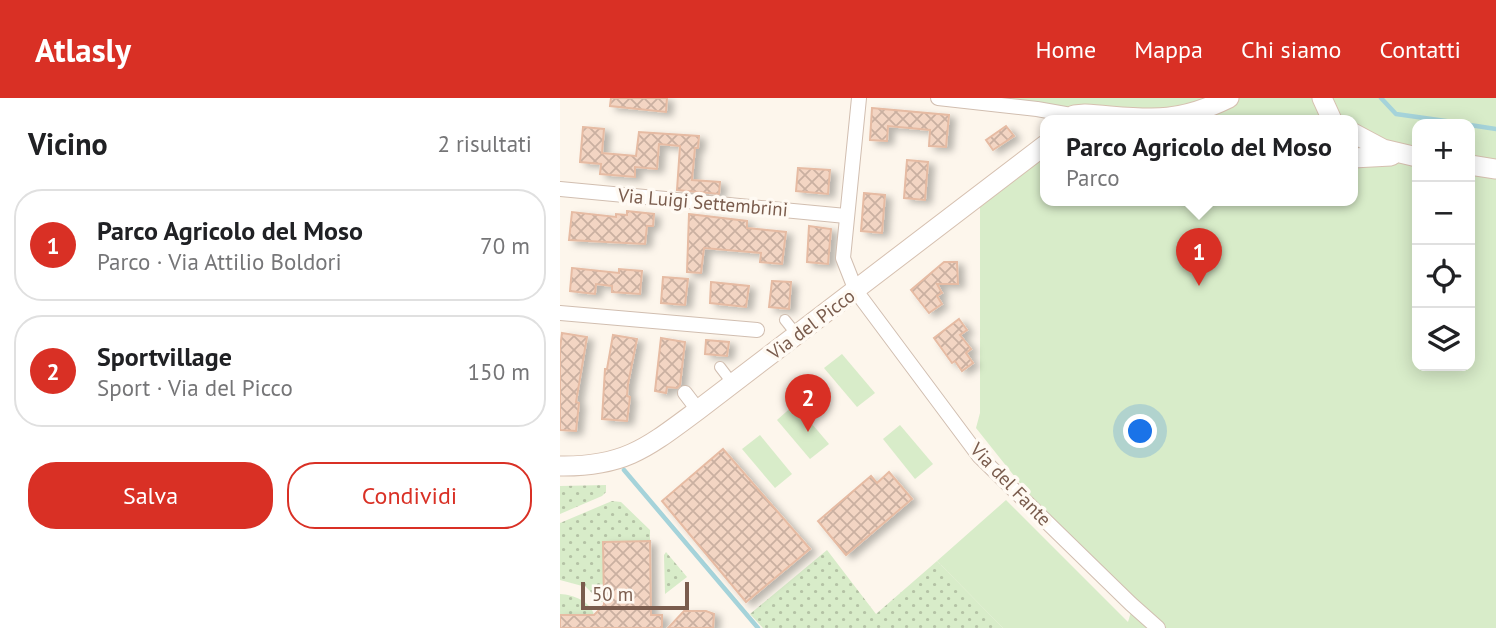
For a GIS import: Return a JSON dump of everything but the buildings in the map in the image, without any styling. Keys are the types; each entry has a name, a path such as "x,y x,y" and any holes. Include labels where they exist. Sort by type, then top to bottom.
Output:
{"main road":[{"path":"1190,115 1229,98"},
{"path":"1227,115 1234,98"},
{"path":"1322,98 1330,115"},
{"path":"1358,136 1383,149 1412,156"},
{"name":"Via del Picco","path":"560,466 585,466 622,459 652,442 733,384 791,327 824,314 1040,149"},
{"path":"1358,158 1412,156"},
{"path":"1475,166 1496,169"}],"street":[{"path":"855,288 843,258 859,98"},
{"path":"944,98 1037,108 1059,115"},
{"name":"Via Luigi Settembrini","path":"560,189 846,216"},
{"name":"Via del Fante","path":"855,288 979,456 1158,628"},
{"path":"560,313 757,330"},
{"path":"720,367 733,384"},
{"path":"685,393 698,410"}],"green space":[{"path":"1007,98 1496,98 1496,628 1003,628 937,561 1006,500 1128,622 1134,602 1054,526 976,428 980,413 980,206 1040,160 1040,206 1358,206 1358,115 1098,115 1101,112"},
{"path":"842,354 875,393 857,407 824,368"},
{"path":"795,404 829,444 810,459 777,420"},
{"path":"900,425 933,464 915,479 883,439"},
{"path":"760,435 792,474 775,488 742,449"},
{"path":"606,485 606,492 602,496 560,514 560,486"},
{"path":"612,501 621,502 650,530 650,541 603,542 604,601 601,602 586,587 560,580 560,523"},
{"path":"827,550 876,614 937,561 1003,628 763,628 750,614"},
{"path":"666,552 687,577 665,594 664,555"},
{"path":"560,594 581,600 589,606 594,615 560,615"}],"waterway":[{"path":"1381,98 1396,114 1432,119"},
{"path":"1475,126 1496,129"},
{"path":"624,470 758,628"}],"place":[{"name":"Parco Agricolo del Moso","path":"1199,286"},
{"name":"Sportvillage","path":"808,432"}]}
